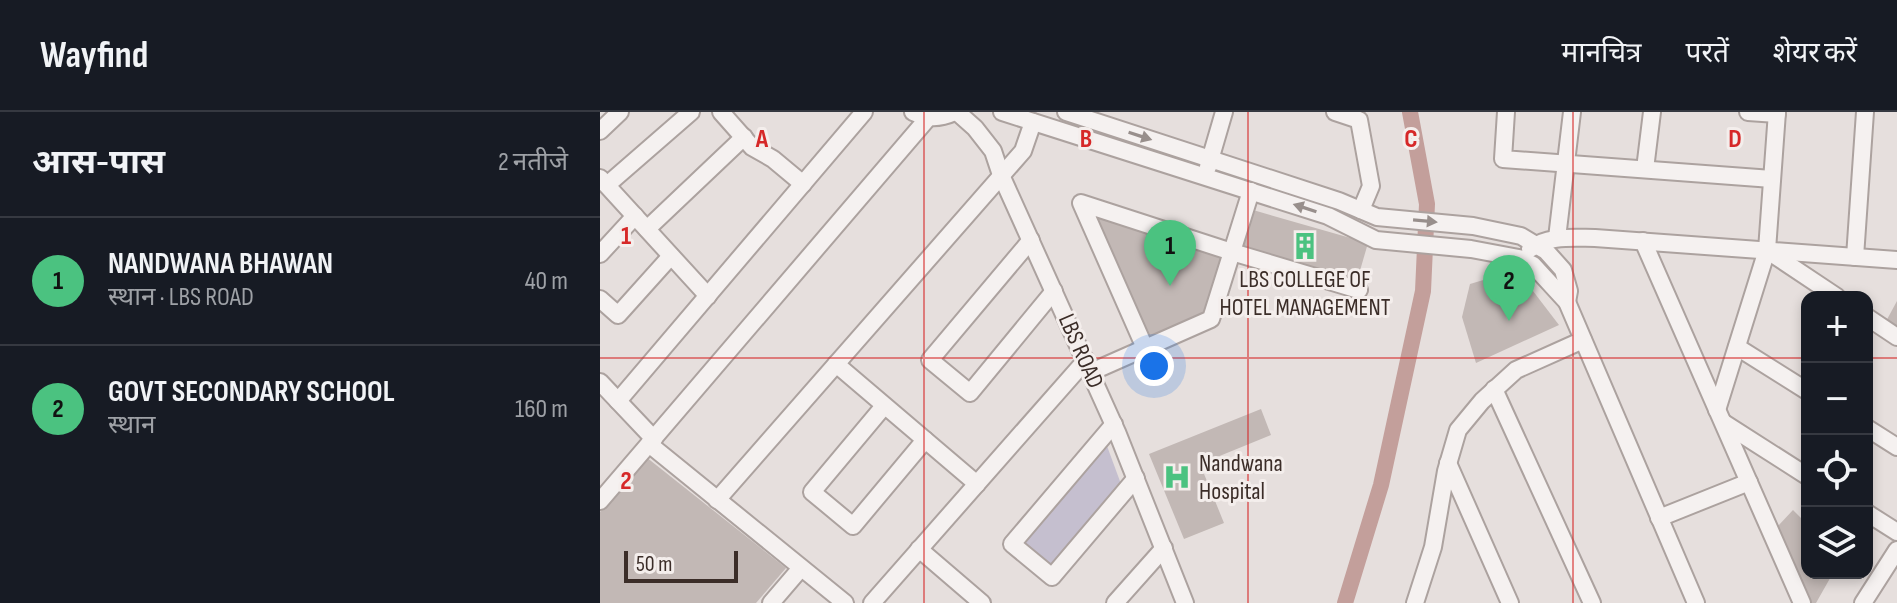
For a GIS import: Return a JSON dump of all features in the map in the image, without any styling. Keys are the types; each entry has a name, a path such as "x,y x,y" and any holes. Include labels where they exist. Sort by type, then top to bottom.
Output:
{"street":[{"path":"600,131 620,112"},
{"path":"691,112 603,182 708,296"},
{"path":"721,112 752,147 773,159 803,184"},
{"path":"618,401 864,112"},
{"path":"603,490 651,441 921,115 943,117 956,112"},
{"name":"LBS ROAD","path":"956,112 975,128 993,151 1001,175 1114,424 1185,603"},
{"path":"1002,112 1328,216 1376,240 1471,249 1519,258 1533,265 1567,302 1696,603"},
{"path":"1066,112 1369,213 1473,226 1521,236 1546,251 1563,270 1569,291 1567,302"},
{"path":"1206,177 1224,112"},
{"path":"1335,112 1359,120 1371,186 1369,213"},
{"path":"1506,112 1503,159 1772,179"},
{"path":"1557,238 1572,112"},
{"path":"1645,169 1652,112"},
{"path":"1720,416 1737,347 1767,250 1777,113 1748,112"},
{"path":"1855,257 1865,112"},
{"path":"717,500 1023,151 1033,122"},
{"path":"647,229 744,137"},
{"path":"872,603 977,484 1088,366 1145,348 1211,319 1251,191"},
{"path":"1145,348 1081,203 1359,290"},
{"path":"600,254 635,216"},
{"path":"1519,258 1535,245 1557,238 1595,238 1897,260"},
{"path":"1031,240 930,360 970,393 1054,291"},
{"path":"1643,241 1802,603"},
{"path":"1767,250 1828,291"},
{"path":"600,299 618,315 671,256"},
{"path":"1873,321 1897,337"},
{"path":"1415,603 1433,547 1448,463 1458,430 1482,401 1516,370 1583,340"},
{"path":"1737,347 1801,387"},
{"path":"836,364 977,484"},
{"path":"600,382 651,441 717,500 845,603"},
{"path":"1494,389 1592,603"},
{"path":"884,406 812,492 853,526 925,440"},
{"path":"1720,416 1801,472"},
{"path":"1114,424 1012,544 1052,577 1136,478"},
{"path":"1873,432 1897,447"},
{"path":"1448,463 1510,603"},
{"path":"1659,518 1749,482"},
{"path":"1873,517 1897,532"},
{"path":"1115,603 1164,548"},
{"path":"919,549 982,603"},
{"path":"1863,603 1897,550"},
{"path":"771,603 801,568"}],"shaded area":[{"path":"1107,446 1121,484 1051,566 1024,542"}],"building":[{"path":"1088,205 1228,254 1211,319 1147,343"},
{"name":"LBS COLLEGE OF HOTEL MANAGEMENT","path":"1253,210 1368,243 1357,281 1242,248"},
{"path":"1517,270 1559,325 1476,363 1462,317 1470,284"},
{"path":"1897,301 1897,333 1884,325"},
{"path":"1261,409 1271,435 1200,464 1224,523 1184,539 1149,454"},
{"path":"646,457 786,568 756,603 600,603 600,512"},
{"path":"1793,510 1801,518 1801,579 1830,579 1816,603 1810,603 1778,526"}],"waterway":[{"path":"1345,603 1381,485 1423,291 1427,204 1410,112"}],"place":[{"name":"LBS COLLEGE OF HOTEL MANAGEMENT","path":"1305,246"},
{"name":"NANDWANA BHAWAN","path":"1170,286"},
{"name":"GOVT SECONDARY SCHOOL","path":"1509,321"},
{"name":"Nandwana Hospital","path":"1177,477"}]}
